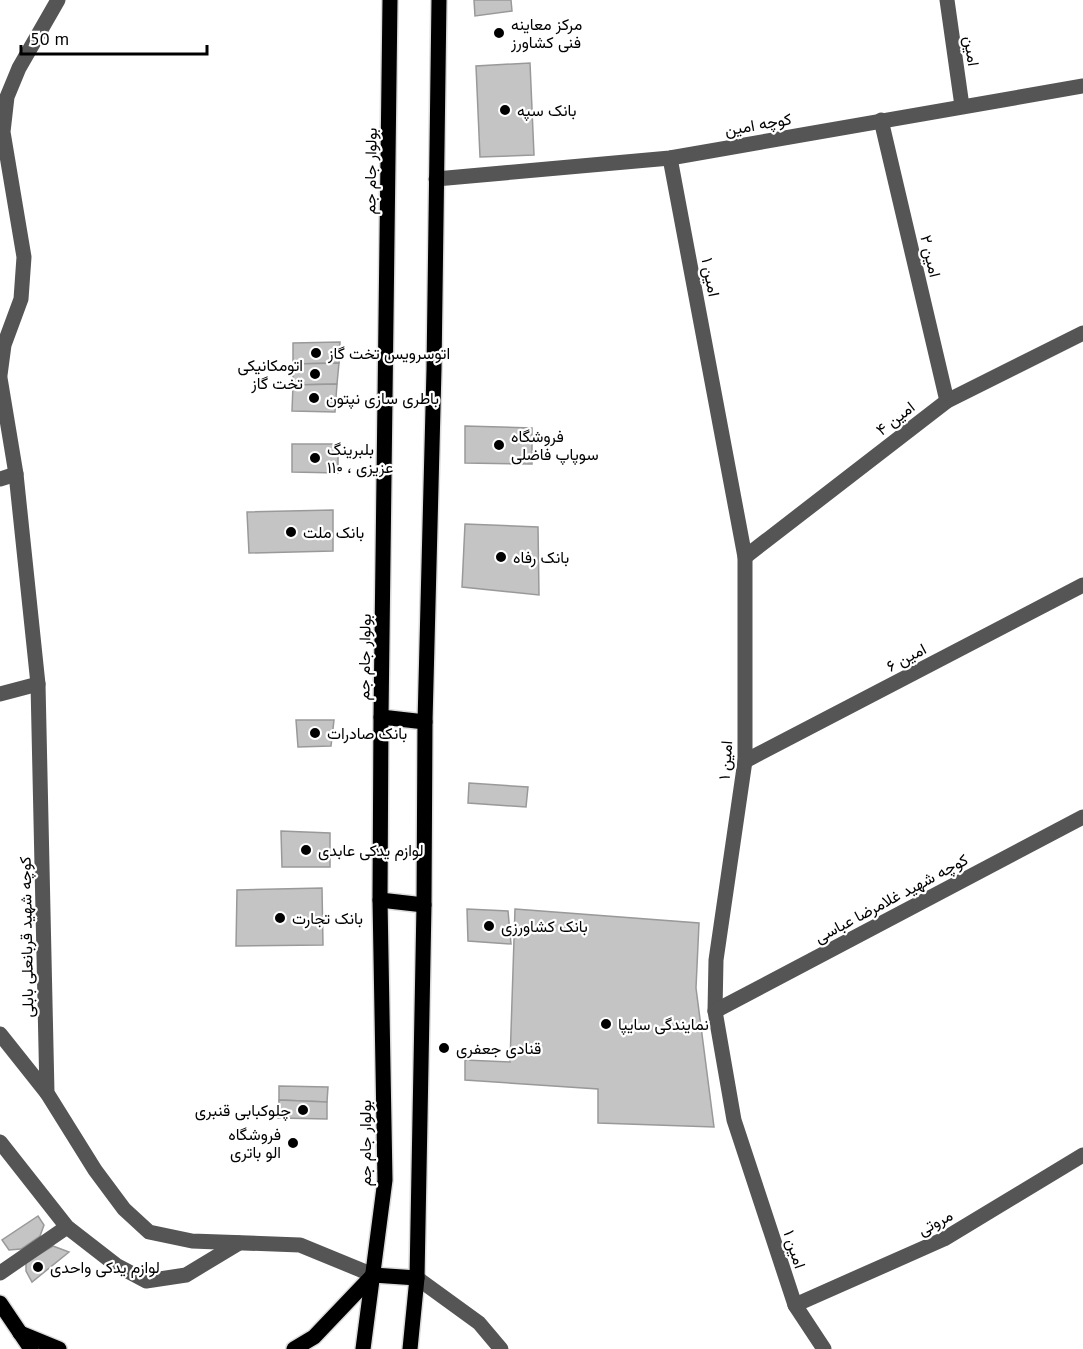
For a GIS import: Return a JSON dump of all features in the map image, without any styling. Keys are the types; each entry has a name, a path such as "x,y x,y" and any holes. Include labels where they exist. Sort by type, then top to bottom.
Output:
{"main road":[{"name":"بولوار جام جم","path":"363,1349 385,1180 380,900 390,0"},
{"path":"410,1349 417,1278 439,0"},
{"path":"381,717 425,722"},
{"path":"380,900 424,905"},
{"path":"294,1349 314,1337 373,1275 417,1278"},
{"path":"0,1304 31,1349"},
{"path":"19,1332 59,1349"}],"street":[{"name":"کوچه شهید قربانعلی بابلی","path":"47,1093 38,684 16,474 0,376 4,345 21,299 24,256 3,132 7,97 19,68 58,0"},
{"name":"امین","path":"947,0 962,106"},
{"name":"کوچه امین","path":"436,180 670,158 1083,86"},
{"name":"امین ۲","path":"881,120 947,401"},
{"name":"امین ۱","path":"670,158 745,557 745,761 716,960 715,1011 734,1120 795,1305 824,1349"},
{"name":"امین ۴","path":"745,557 947,401 1083,333"},
{"path":"0,479 16,474"},
{"name":"امین ۶","path":"745,761 1083,585"},
{"path":"0,694 38,684"},
{"name":"کوچه شهید غلامرضا عباسی","path":"715,1011 1083,817"},
{"path":"0,1034 47,1093 95,1170 124,1209 149,1232 192,1241 300,1245 373,1275"},
{"path":"0,1142 67,1227 116,1265 146,1281 186,1275 238,1243"},
{"name":"مروتی","path":"795,1305 944,1239 1083,1155"},
{"path":"0,1273 67,1227"},
{"path":"417,1278 479,1323 501,1349"}],"building":[{"path":"474,0 511,0 512,11 475,16"},
{"name":"بانک سپه","path":"530,63 534,155 480,157 476,66"},
{"name":"اتوسرویس تخت گاز","path":"340,342 339,363 293,364 293,343"},
{"name":"اتومکانیکی تخت گاز","path":"339,363 337,384 293,385 293,364"},
{"name":"باطری سازی نپتون","path":"337,384 335,412 292,411 293,385"},
{"name":"فروشگاه سوپاپ فاضلی","path":"465,426 532,428 532,464 465,463"},
{"name":"بلبرینگ ۱۱۰ ، عزیزی","path":"292,444 338,444 338,473 292,472"},
{"name":"بانک ملت","path":"333,510 333,551 249,553 247,512"},
{"name":"بانک رفاه","path":"465,524 538,527 539,595 462,587"},
{"name":"بانک صادرات","path":"296,720 334,720 331,746 298,747"},
{"path":"469,783 528,787 526,807 468,803"},
{"name":"لوازم یدکی عابدی","path":"281,831 330,833 330,867 282,867"},
{"name":"بانک تجارت","path":"322,888 323,945 236,946 237,890"},
{"name":"بانک کشاورزی","path":"467,909 508,911 511,944 468,941"},
{"name":"نمایندگی سایپا","path":"515,909 699,923 696,988 714,1127 598,1123 598,1089 465,1080 465,1060 510,1062"},
{"path":"279,1086 328,1087 327,1102 279,1100"},
{"name":"چلوکبابی قنبری","path":"279,1100 327,1102 327,1119 278,1118"},
{"path":"38,1216 44,1225 40,1236 21,1249 9,1250 2,1240"},
{"name":"لوازم یدکی واحدی","path":"53,1246 69,1252 32,1282 26,1271 26,1262"}],"place":[{"name":"مرکز معاینه فنی کشاورز","path":"499,33"},
{"name":"بانک سپه","path":"505,110"},
{"name":"اتوسرویس تخت گاز","path":"316,353"},
{"name":"اتومکانیکی تخت گاز","path":"315,374"},
{"name":"باطری سازی نپتون","path":"314,398"},
{"name":"فروشگاه سوپاپ فاضلی","path":"499,445"},
{"name":"بلبرینگ ۱۱۰ ، عزیزی","path":"315,458"},
{"name":"بانک ملت","path":"291,532"},
{"name":"بانک رفاه","path":"501,557"},
{"name":"بانک صادرات","path":"315,733"},
{"name":"لوازم یدکی عابدی","path":"306,850"},
{"name":"بانک تجارت","path":"280,918"},
{"name":"بانک کشاورزی","path":"489,926"},
{"name":"نمایندگی سایپا","path":"606,1024"},
{"name":"قنادی جعفری","path":"444,1048"},
{"name":"چلوکبابی قنبری","path":"303,1110"},
{"name":"فروشگاه الو باتری","path":"293,1143"},
{"name":"لوازم یدکی واحدی","path":"38,1267"}]}
